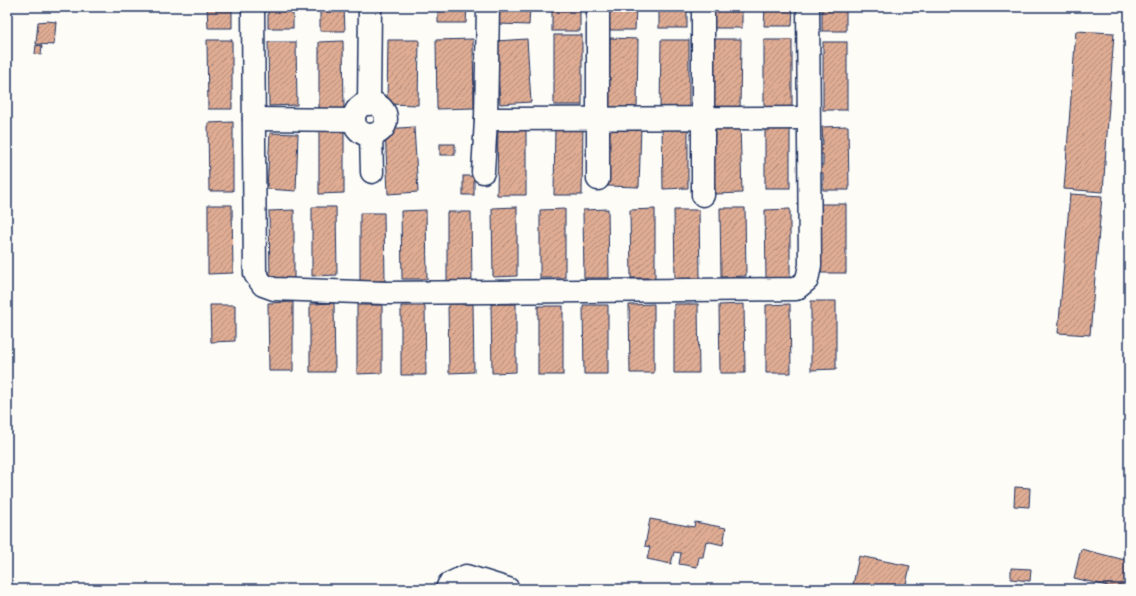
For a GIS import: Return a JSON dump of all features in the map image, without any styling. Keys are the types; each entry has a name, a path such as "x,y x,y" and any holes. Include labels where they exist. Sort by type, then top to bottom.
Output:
{"street":[{"path":"253,7 255,274 262,286 274,289 386,293 796,289 807,280 810,265 808,7"},
{"path":"369,104 370,7"},
{"path":"483,172 486,119 488,7"},
{"path":"598,7 598,179"},
{"path":"703,7 703,195"},
{"path":"369,104 380,108 384,112 385,118 383,129 371,135 359,131 355,126 354,120 358,109 363,105 369,104"},
{"path":"486,119 808,118"},
{"path":"254,119 354,120"},
{"path":"371,135 372,172"},
{"path":"447,589 449,584 466,576 508,589"}],"building":[{"path":"207,7 232,7 232,28 208,28"},
{"path":"268,7 293,7 293,28 268,28"},
{"path":"320,7 344,7 345,31 320,31"},
{"path":"438,7 467,7 466,23 438,23"},
{"path":"498,7 530,7 529,25 498,24"},
{"path":"552,7 580,7 580,31 552,31"},
{"path":"608,7 636,7 635,30 607,30"},
{"path":"659,7 687,7 687,28 659,28"},
{"path":"714,7 742,7 742,28 714,28"},
{"path":"765,7 793,7 792,26 764,26"},
{"path":"822,7 846,7 846,31 822,31"},
{"path":"38,22 56,22 54,45 36,44"},
{"path":"1076,31 1114,33 1103,192 1064,189"},
{"path":"554,35 582,35 582,105 554,105"},
{"path":"610,38 638,39 637,109 609,109"},
{"path":"473,39 474,108 437,109 436,40"},
{"path":"527,39 531,102 500,104 496,41"},
{"path":"713,39 741,39 740,110 712,110"},
{"path":"207,40 232,40 232,109 208,109"},
{"path":"388,40 419,40 418,105 387,104"},
{"path":"661,40 689,40 689,111 660,110"},
{"path":"764,40 792,40 792,110 764,110"},
{"path":"343,41 344,110 319,110 319,42"},
{"path":"268,42 296,42 297,105 269,106"},
{"path":"823,42 847,42 847,110 823,110"},
{"path":"36,45 42,46 41,55 35,54"},
{"path":"233,122 233,191 209,191 208,123"},
{"path":"498,124 526,125 526,195 497,195"},
{"path":"555,124 583,124 582,195 554,195"},
{"path":"740,124 742,193 715,194 712,125"},
{"path":"765,124 790,124 790,188 765,188"},
{"path":"319,125 344,125 344,193 319,194"},
{"path":"610,125 641,126 639,187 608,186"},
{"path":"688,125 688,188 663,189 662,126"},
{"path":"848,126 849,190 823,190 823,173 818,173 818,165 823,165 823,154 819,154 819,145 823,145 822,127"},
{"path":"414,127 418,192 388,194 385,129"},
{"path":"270,133 298,134 296,191 267,189"},
{"path":"440,144 455,144 455,155 440,155"},
{"path":"463,176 474,176 474,195 463,195"},
{"path":"1070,194 1102,196 1090,335 1058,333"},
{"path":"821,204 846,204 846,273 821,273"},
{"path":"208,205 232,205 233,273 208,274"},
{"path":"312,207 336,207 337,275 312,276"},
{"path":"517,207 517,276 493,277 492,208"},
{"path":"720,208 745,208 746,276 721,277"},
{"path":"565,209 565,278 540,278 540,210"},
{"path":"608,209 609,278 584,278 583,210"},
{"path":"655,209 655,278 631,278 630,210"},
{"path":"790,209 790,278 766,279 765,210"},
{"path":"294,210 294,279 270,279 269,211"},
{"path":"426,210 427,279 402,279 401,211"},
{"path":"674,210 699,210 700,278 675,279"},
{"path":"447,212 471,212 472,281 447,281"},
{"path":"360,213 384,213 385,281 360,282"},
{"path":"811,301 836,301 836,369 811,370"},
{"path":"293,302 293,371 269,371 268,303"},
{"path":"334,303 335,372 310,372 310,304"},
{"path":"448,304 473,304 474,372 449,373"},
{"path":"491,304 516,304 516,372 492,373"},
{"path":"654,304 654,373 630,373 629,305"},
{"path":"674,304 698,304 699,373 674,373"},
{"path":"744,304 745,373 720,373 719,305"},
{"path":"790,304 791,373 766,373 766,305"},
{"path":"210,305 235,305 235,341 211,342"},
{"path":"357,305 382,305 382,373 357,374"},
{"path":"583,305 608,305 608,374 584,374"},
{"path":"401,306 425,306 426,375 401,375"},
{"path":"538,306 563,306 563,375 538,375"},
{"path":"1015,487 1030,488 1029,507 1014,506"},
{"path":"650,519 694,527 695,522 726,528 723,545 706,541 703,557 699,557 697,567 679,564 681,553 674,552 671,564 647,559 650,547 645,546"},
{"path":"1081,549 1129,561 1129,589 1120,589 1074,578"},
{"path":"859,556 910,566 905,589 852,589"},
{"path":"1011,568 1031,569 1030,581 1011,579"}]}
